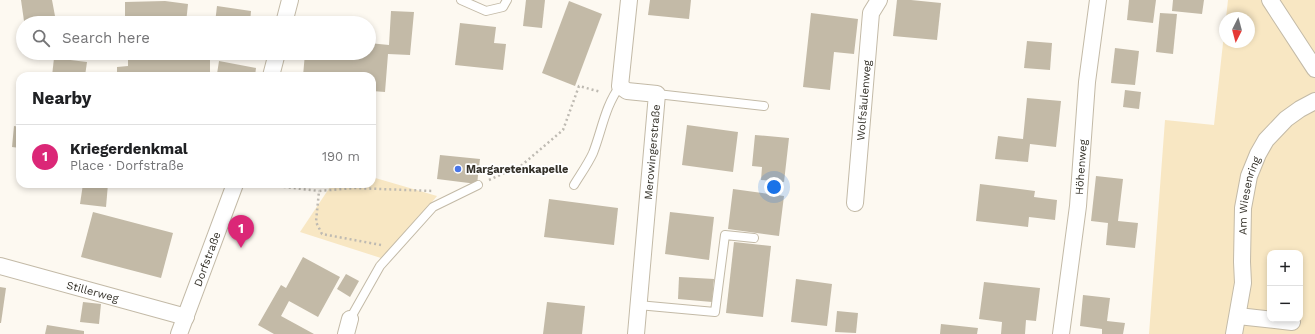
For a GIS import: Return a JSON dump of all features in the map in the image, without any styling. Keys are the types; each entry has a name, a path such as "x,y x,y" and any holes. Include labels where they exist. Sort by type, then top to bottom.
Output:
{"street":[{"path":"286,16 290,0"},
{"path":"620,86 629,0"},
{"name":"Wolfsäulenweg","path":"855,203 871,13 879,0"},
{"name":"Höhenweg","path":"1061,334 1078,206 1087,82 1098,0"},
{"path":"1270,0 1315,69"},
{"path":"272,72 275,60"},
{"name":"Merowingerstraße","path":"620,86 627,91 656,94 636,334"},
{"name":"Am Wiesenring","path":"1234,334 1243,283 1243,208 1249,176 1266,140 1286,120 1300,109 1315,101"},
{"name":"Dorfstraße","path":"179,334 234,188"},
{"name":"Stillerweg","path":"0,266 186,318"},
{"path":"1238,316 1267,319"}],"lane":[{"path":"461,0 486,11 503,7 507,0"},
{"path":"574,185 592,153 613,96 620,86"},
{"path":"656,94 764,106"},
{"path":"348,326 380,266 433,207 478,185"},
{"path":"638,305 715,312 725,235 754,238"}],"path":[{"path":"478,185 522,166 563,130 579,86 604,93 620,86"},
{"path":"289,188 319,192 354,188 428,190 456,195"},
{"path":"319,192 316,222 322,234 384,245 396,249"}],"shaded area":[{"path":"1228,0 1315,0 1315,334 1149,334 1165,120 1214,125 1222,48 1255,48 1255,12 1227,12"},
{"path":"376,178 437,196 384,259 300,232 329,188 376,188"}],"building":[{"path":"21,0 52,0 55,16 23,16"},
{"path":"526,0 545,0 542,28 523,26"},
{"path":"650,0 691,0 689,19 648,15"},
{"path":"897,0 941,3 937,40 893,36"},
{"path":"1129,0 1156,0 1153,23 1127,20"},
{"path":"1173,0 1204,0 1202,14 1172,11"},
{"path":"165,1 188,4 187,16 125,16 125,2"},
{"path":"569,1 602,14 575,86 542,73"},
{"path":"217,6 251,11 251,16 216,16"},
{"path":"391,11 414,12 410,55 388,54 385,92 376,91 376,72 303,72 304,60 376,60 376,44 389,45"},
{"path":"811,13 858,19 854,54 834,52 830,90 803,87"},
{"path":"1160,13 1177,14 1173,54 1156,52"},
{"path":"460,23 496,27 494,43 506,44 503,70 455,65"},
{"path":"1027,41 1052,43 1050,70 1024,68"},
{"path":"1115,48 1139,51 1135,85 1111,83"},
{"path":"54,60 87,62 86,72 52,72"},
{"path":"128,60 210,60 210,72 117,72 117,67 128,66"},
{"path":"219,61 256,68 256,72 217,72"},
{"path":"1125,90 1141,92 1139,109 1123,107"},
{"path":"1027,98 1061,101 1056,147 1030,144 1028,162 995,159 998,136 1023,139"},
{"path":"687,125 738,132 733,172 682,165"},
{"path":"14,126 16,126 16,148 12,147"},
{"path":"755,135 789,138 784,182 761,180 762,167 752,166"},
{"name":"Margaretenkapelle","path":"440,155 480,159 477,184 437,179"},
{"path":"1096,176 1123,179 1118,221 1138,223 1135,248 1106,245 1108,223 1091,221"},
{"path":"980,184 1035,191 1034,197 1057,200 1055,220 1029,217 1028,227 976,221"},
{"path":"82,188 108,188 106,207 80,204"},
{"path":"733,189 784,196 779,236 728,229"},
{"path":"549,199 618,208 614,245 544,237"},
{"path":"93,212 173,233 161,278 81,257"},
{"path":"670,212 714,217 709,260 665,254"},
{"path":"734,242 771,246 763,317 726,313"},
{"path":"303,257 340,277 318,317 289,301 281,316 314,334 274,334 258,325 281,285 286,288"},
{"path":"346,274 359,281 350,297 337,289"},
{"path":"679,277 714,279 712,302 678,299"},
{"path":"796,279 832,284 827,326 791,322"},
{"path":"984,282 1040,288 1036,321 1026,320 1025,334 1001,334 1002,322 979,319"},
{"path":"0,287 6,288 1,323 0,323"},
{"path":"1083,295 1110,298 1107,321 1125,323 1123,334 1102,334 1102,329 1080,326"},
{"path":"83,302 101,304 99,324 80,322"},
{"path":"547,302 585,306 582,334 543,334"},
{"path":"837,311 858,313 856,333 835,332"},
{"path":"941,324 978,328 977,334 940,334"},
{"path":"47,325 84,331 84,334 45,334"}],"place":[{"name":"Margaretenkapelle","path":"458,169"},
{"name":"Kriegerdenkmal","path":"241,248"}]}
